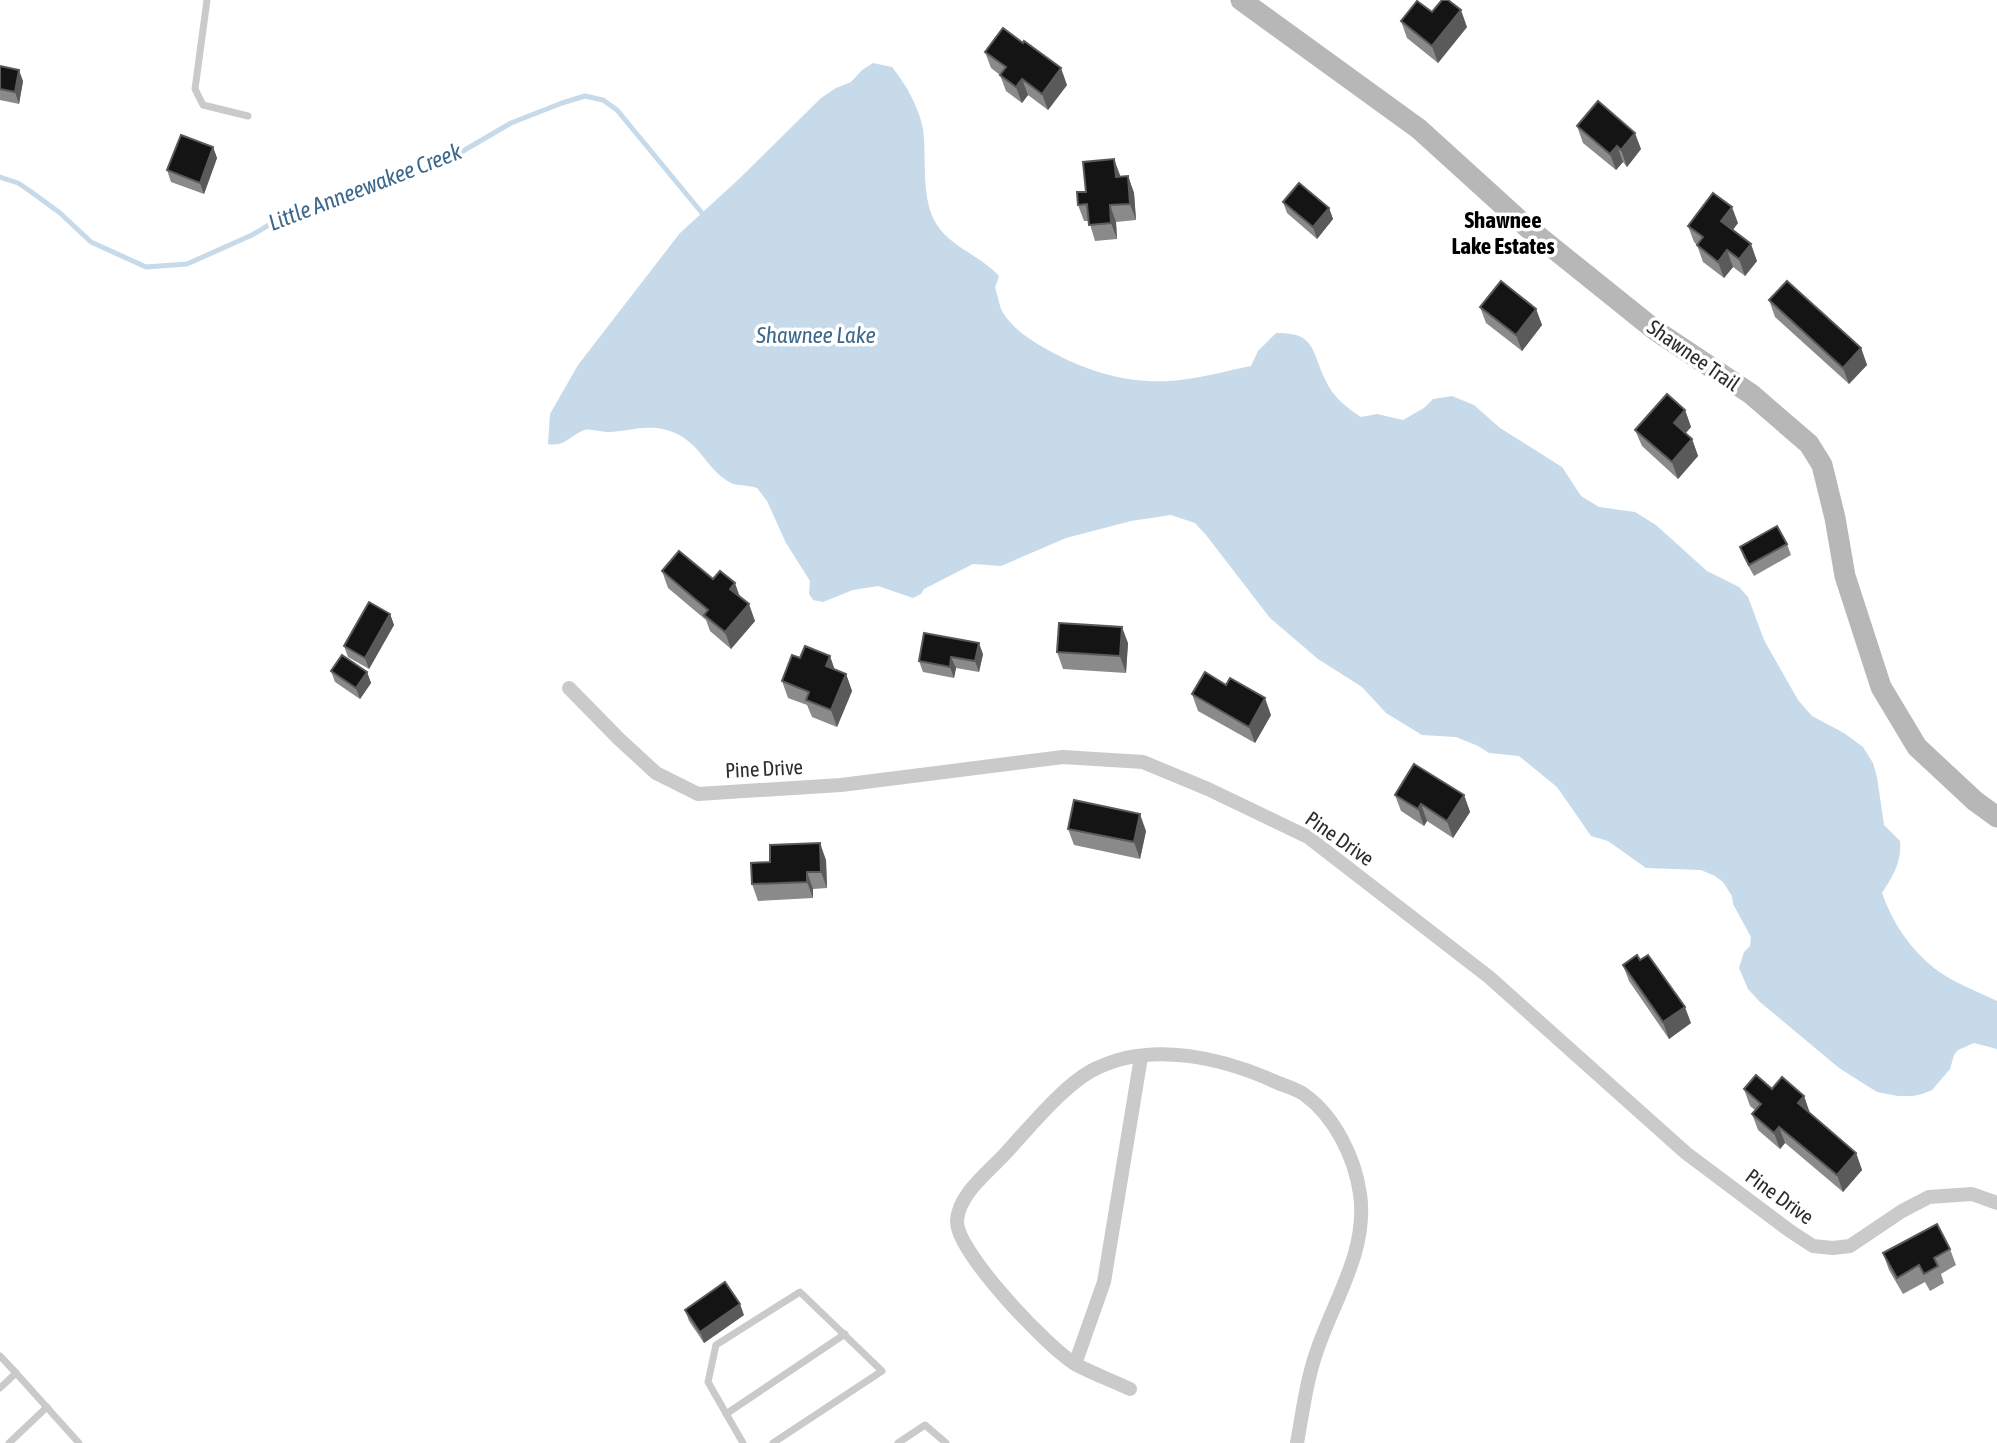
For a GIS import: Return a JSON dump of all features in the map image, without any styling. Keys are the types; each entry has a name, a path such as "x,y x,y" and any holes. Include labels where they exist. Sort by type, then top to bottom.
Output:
{"street":[{"name":"Shawnee Trail","path":"1241,0 1419,129 1528,228 1655,330 1751,394 1810,444 1822,465 1845,576 1881,687 1916,747 1975,801 1997,817"},
{"name":"Pine Drive","path":"569,688 656,772 698,794 841,785 1063,757 1143,762 1208,789 1308,837 1489,977 1686,1153 1813,1246 1850,1246 1902,1211 1929,1197 1972,1194 1997,1203"},
{"path":"1130,1389 1076,1364 1028,1323 968,1252 957,1222 965,1197 1040,1115 1096,1068 1123,1059 1159,1055 1202,1056 1245,1068 1304,1094 1327,1116 1352,1158 1360,1196 1360,1226 1352,1260 1319,1345 1308,1383 1297,1443"},
{"path":"1076,1364 1104,1282 1142,1057"}],"lane":[{"path":"207,0 195,89 203,105 247,116"},
{"path":"743,1443 708,1382 716,1345 800,1292 883,1371 773,1443"},
{"path":"726,1414 845,1334"},
{"path":"0,1356 79,1443"},
{"path":"0,1388 16,1373"},
{"path":"9,1443 47,1407"},
{"path":"898,1443 925,1425 946,1443"}],"water":[{"name":"Shawnee Lake","path":"873,63 892,67 915,105 923,129 928,203 937,225 950,239 999,276 995,288 1003,313 1018,330 1042,346 1098,372 1133,380 1169,381 1251,366 1258,351 1276,333 1299,336 1311,346 1332,392 1361,417 1377,414 1403,420 1424,408 1433,399 1452,396 1474,405 1500,428 1562,467 1581,496 1599,507 1635,512 1656,525 1707,571 1739,587 1748,597 1764,640 1798,700 1812,716 1863,747 1873,763 1884,825 1900,841 1898,862 1882,893 1886,904 1903,934 1925,961 1948,978 1997,1001 1997,1049 1974,1043 1958,1050 1950,1069 1932,1090 1913,1096 1877,1092 1839,1068 1748,989 1739,968 1744,952 1750,946 1751,937 1723,882 1701,870 1646,868 1608,841 1591,836 1557,787 1519,756 1489,753 1456,737 1422,735 1386,713 1362,687 1318,659 1270,618 1195,523 1171,515 1131,521 1066,538 1001,566 973,564 924,589 913,598 878,586 853,590 823,602 813,600 809,594 810,581 786,543 767,501 757,488 734,484 722,477 694,446 676,433 650,428 609,432 589,430 582,431 562,443 548,444 550,414 578,365 680,233 821,98 851,82"}],"building":[{"path":"1442,0 1448,0 1461,10 1432,46 1401,21 1417,1 1432,12"},
{"path":"1003,28 1061,68 1042,94 1022,79 1016,87 1000,75 1006,67 985,52"},
{"path":"0,66 19,70 15,92 0,89"},
{"path":"1598,101 1635,133 1621,150 1617,146 1610,154 1577,126"},
{"path":"181,135 213,147 200,183 167,170"},
{"path":"1114,159 1116,177 1128,176 1130,204 1110,205 1111,223 1089,225 1087,204 1078,205 1077,192 1086,192 1083,162"},
{"path":"1299,183 1329,208 1313,227 1283,202"},
{"path":"1713,193 1732,207 1721,221 1751,244 1739,259 1727,250 1718,262 1697,245 1703,237 1688,226"},
{"path":"1501,281 1536,309 1516,335 1480,307"},
{"path":"1787,281 1861,348 1843,368 1769,300"},
{"path":"1667,394 1685,410 1674,423 1692,439 1672,462 1635,430"},
{"path":"1777,526 1787,544 1749,565 1740,547"},
{"path":"679,551 713,579 720,571 735,583 730,589 749,604 725,632 704,615 708,610 662,571"},
{"path":"369,602 390,614 365,658 344,646"},
{"path":"1059,623 1122,627 1120,656 1057,652"},
{"path":"924,633 979,643 975,661 951,657 950,667 919,661"},
{"path":"805,646 830,656 826,666 846,674 831,710 806,700 809,692 782,681 792,655 800,658"},
{"path":"342,655 367,672 356,688 331,671"},
{"path":"1205,672 1226,685 1230,678 1265,698 1249,727 1192,694"},
{"path":"1414,764 1464,795 1447,821 1421,804 1418,809 1395,795"},
{"path":"1074,800 1140,814 1134,842 1068,829"},
{"path":"820,843 821,872 807,872 807,882 752,884 751,863 770,862 770,845"},
{"path":"1637,955 1640,960 1648,955 1685,1007 1663,1022 1623,965"},
{"path":"1756,1075 1772,1089 1782,1077 1804,1096 1798,1103 1856,1153 1837,1175 1779,1127 1774,1133 1752,1114 1761,1104 1744,1089"},
{"path":"1937,1224 1950,1249 1934,1258 1938,1266 1924,1274 1919,1265 1897,1278 1883,1253"},
{"path":"725,1282 740,1304 700,1332 685,1310"}],"waterway":[{"name":"Little Anneewakee Creek","path":"0,177 18,183 30,191 60,213 91,242 146,267 187,264 252,235 284,216 446,161 511,123 585,96 603,100 617,110 702,213"}],"district":[{"name":"Shawnee Lake Estates","path":"1503,233"}]}
